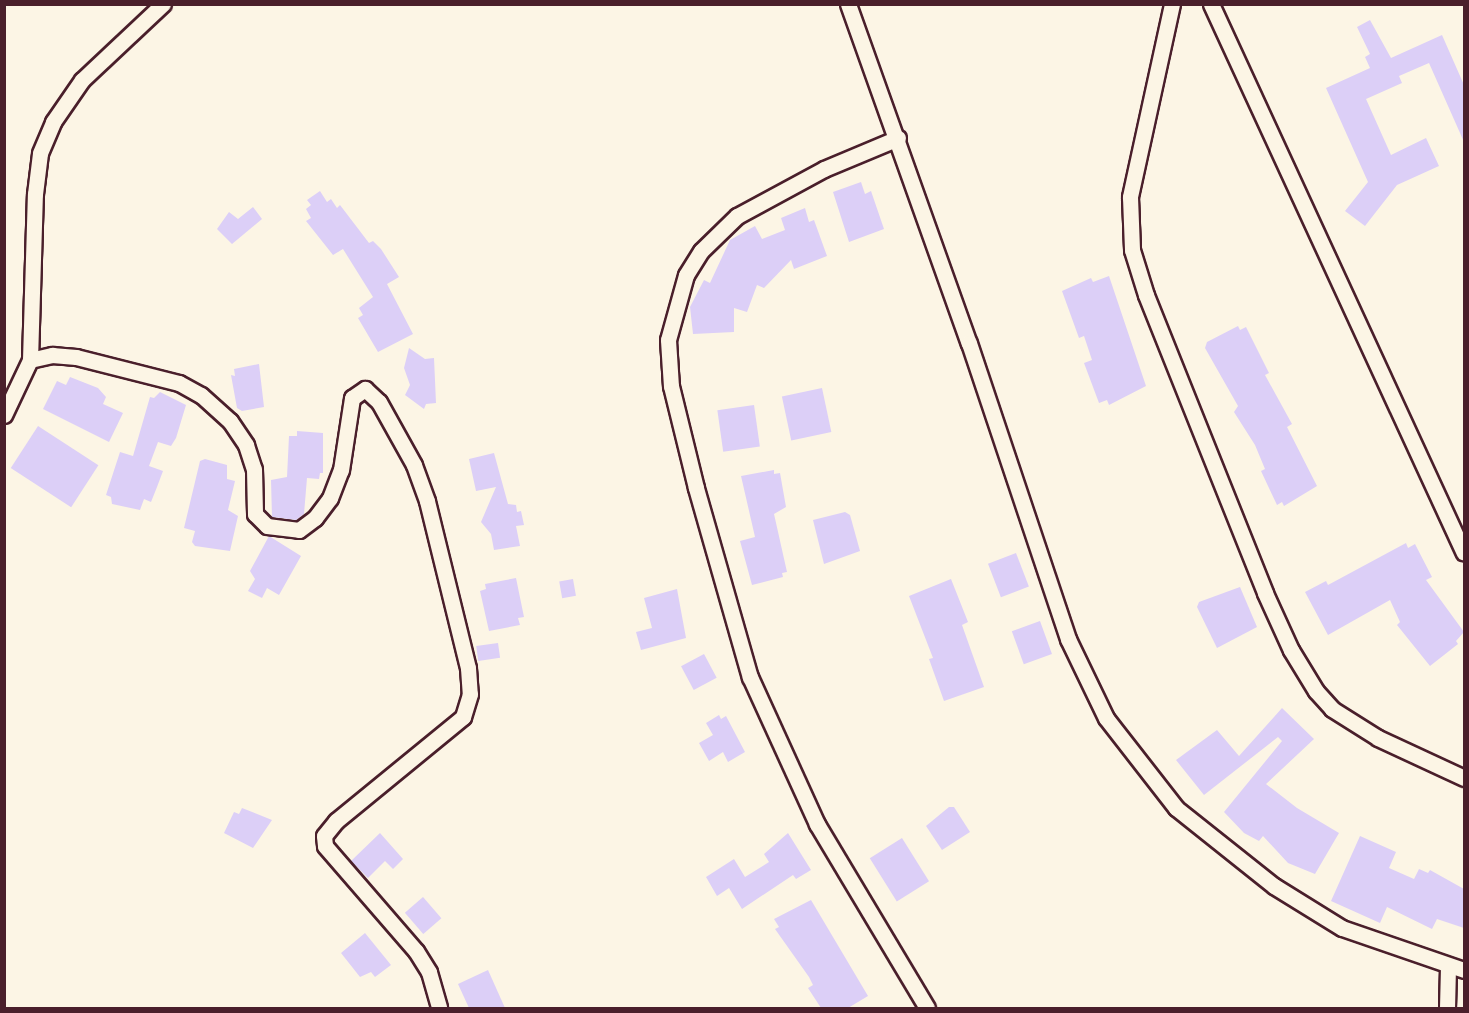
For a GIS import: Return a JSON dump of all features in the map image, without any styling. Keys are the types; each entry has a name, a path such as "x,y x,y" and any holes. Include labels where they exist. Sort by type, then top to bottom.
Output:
{"street":[{"path":"4,415 30,360 35,194 40,153 52,122 82,80 163,4"},
{"path":"848,4 898,138 1068,639 1106,718 1176,808 1274,886 1342,928 1448,967 1464,970"},
{"path":"1172,4 1130,197 1132,250 1146,295 1265,594 1291,650 1316,691 1332,709 1378,738 1464,778"},
{"path":"1211,4 1464,553"},
{"path":"898,138 773,194 722,229 701,251 686,275 668,340 672,386 696,488 750,677 817,824 927,1008"},
{"path":"30,360 52,355 76,357 179,383 201,395 230,421 246,445 254,469 255,514 267,526 299,530 315,518 330,498 341,470 352,398 366,389 379,402 414,465 427,501 465,658 470,694 463,717 336,821 324,836 325,846 416,951 429,972 439,1008"},
{"path":"1447,1008 1448,967"}],"building":[{"path":"1370,20 1391,58 1442,35 1464,85 1464,142 1429,63 1399,76 1402,83 1366,99 1391,155 1426,138 1439,166 1397,185 1365,226 1345,211 1368,182 1326,88 1370,68 1365,57 1370,54 1357,27"},
{"path":"861,182 865,194 871,191 884,229 849,242 833,192"},
{"path":"320,191 327,202 331,199 337,208 340,205 369,243 373,241 381,249 399,277 387,284 413,334 378,352 358,318 363,315 359,308 373,297 343,249 333,255 306,221 311,218 306,209 311,205 307,200"},
{"path":"253,207 262,219 232,244 217,229 229,212 238,219"},
{"path":"805,208 809,222 814,220 827,256 794,269 791,260 764,288 757,285 747,312 734,308 734,332 693,334 690,307 704,280 710,283 730,240 755,226 762,239 785,230 781,218"},
{"path":"1109,276 1146,386 1109,405 1107,400 1099,403 1084,363 1092,360 1084,336 1079,338 1062,291 1091,278 1093,282"},
{"path":"1238,326 1240,330 1246,327 1269,373 1265,375 1292,424 1287,427 1317,486 1284,506 1282,502 1277,505 1261,471 1265,469 1255,445 1234,412 1238,406 1205,348 1207,342"},
{"path":"409,348 425,359 434,358 436,403 426,404 424,409 405,395 410,385 404,368"},
{"path":"259,364 264,407 242,411 237,408 231,375 235,376 234,369"},
{"path":"70,377 98,388 106,397 103,404 123,413 109,442 43,409 57,381 66,385"},
{"path":"822,388 831,432 791,441 782,397"},
{"path":"160,392 186,405 176,438 171,446 158,442 149,466 163,471 151,502 144,499 140,510 112,504 111,497 106,495 120,452 133,456 150,397 154,398"},
{"path":"754,405 760,447 723,452 717,410"},
{"path":"38,426 98,465 71,507 11,468"},
{"path":"297,431 323,433 323,473 320,473 319,479 307,478 304,514 296,520 272,517 271,480 287,477 289,436 297,436"},
{"path":"494,453 508,504 516,505 517,512 521,511 524,525 516,526 520,546 494,550 491,534 481,522 496,487 476,491 469,459"},
{"path":"205,459 227,465 227,479 235,481 228,510 238,516 230,551 195,546 192,542 195,531 184,528 200,461"},
{"path":"774,470 774,474 780,473 786,507 774,514 787,572 782,573 783,577 752,585 740,541 755,537 741,476"},
{"path":"845,512 850,515 860,551 824,564 813,520"},
{"path":"269,536 301,556 279,595 267,588 262,598 248,591 255,579 250,571"},
{"path":"1406,543 1408,548 1415,544 1432,577 1426,580 1464,632 1456,641 1458,644 1430,666 1397,625 1400,622 1390,600 1328,635 1305,592 1326,581 1328,585"},
{"path":"1016,553 1029,587 1001,597 988,564"},
{"path":"516,578 524,617 518,618 520,625 489,631 480,591 486,589 485,584"},
{"path":"573,579 576,596 562,598 559,581"},
{"path":"951,579 968,622 962,625 984,687 944,701 929,659 933,658 909,596"},
{"path":"1240,587 1257,627 1217,648 1197,607 1199,602"},
{"path":"677,589 686,638 641,650 636,632 652,628 644,598"},
{"path":"1040,621 1052,654 1024,664 1012,631"},
{"path":"498,643 500,658 478,661 476,646"},
{"path":"704,654 717,678 694,690 681,666"},
{"path":"1282,708 1314,739 1266,784 1297,808 1339,833 1315,874 1288,863 1263,836 1259,841 1244,833 1224,812 1282,741 1278,737 1204,795 1176,760 1217,730 1239,756"},
{"path":"719,715 721,719 726,716 745,752 728,762 723,752 709,761 699,743 713,735 706,723"},
{"path":"949,807 954,807 970,832 942,850 926,826"},
{"path":"242,808 272,820 253,848 224,833 234,812 239,814"},
{"path":"380,833 403,859 393,869 385,861 368,878 351,861"},
{"path":"788,833 811,870 796,879 793,875 742,909 729,888 717,896 706,877 734,859 745,877 769,862 764,854"},
{"path":"1360,836 1396,852 1389,868 1414,879 1419,869 1428,873 1430,870 1464,889 1464,928 1437,919 1432,929 1387,907 1380,923 1331,901"},
{"path":"902,838 929,881 897,901 870,858"},
{"path":"423,897 441,918 423,934 405,913"},
{"path":"811,900 868,996 848,1008 821,1008 808,988 813,985 809,977 775,929 779,927 774,919"},
{"path":"365,933 391,965 375,977 371,972 360,977 341,953"},
{"path":"488,970 505,1008 469,1008 458,984"}]}
